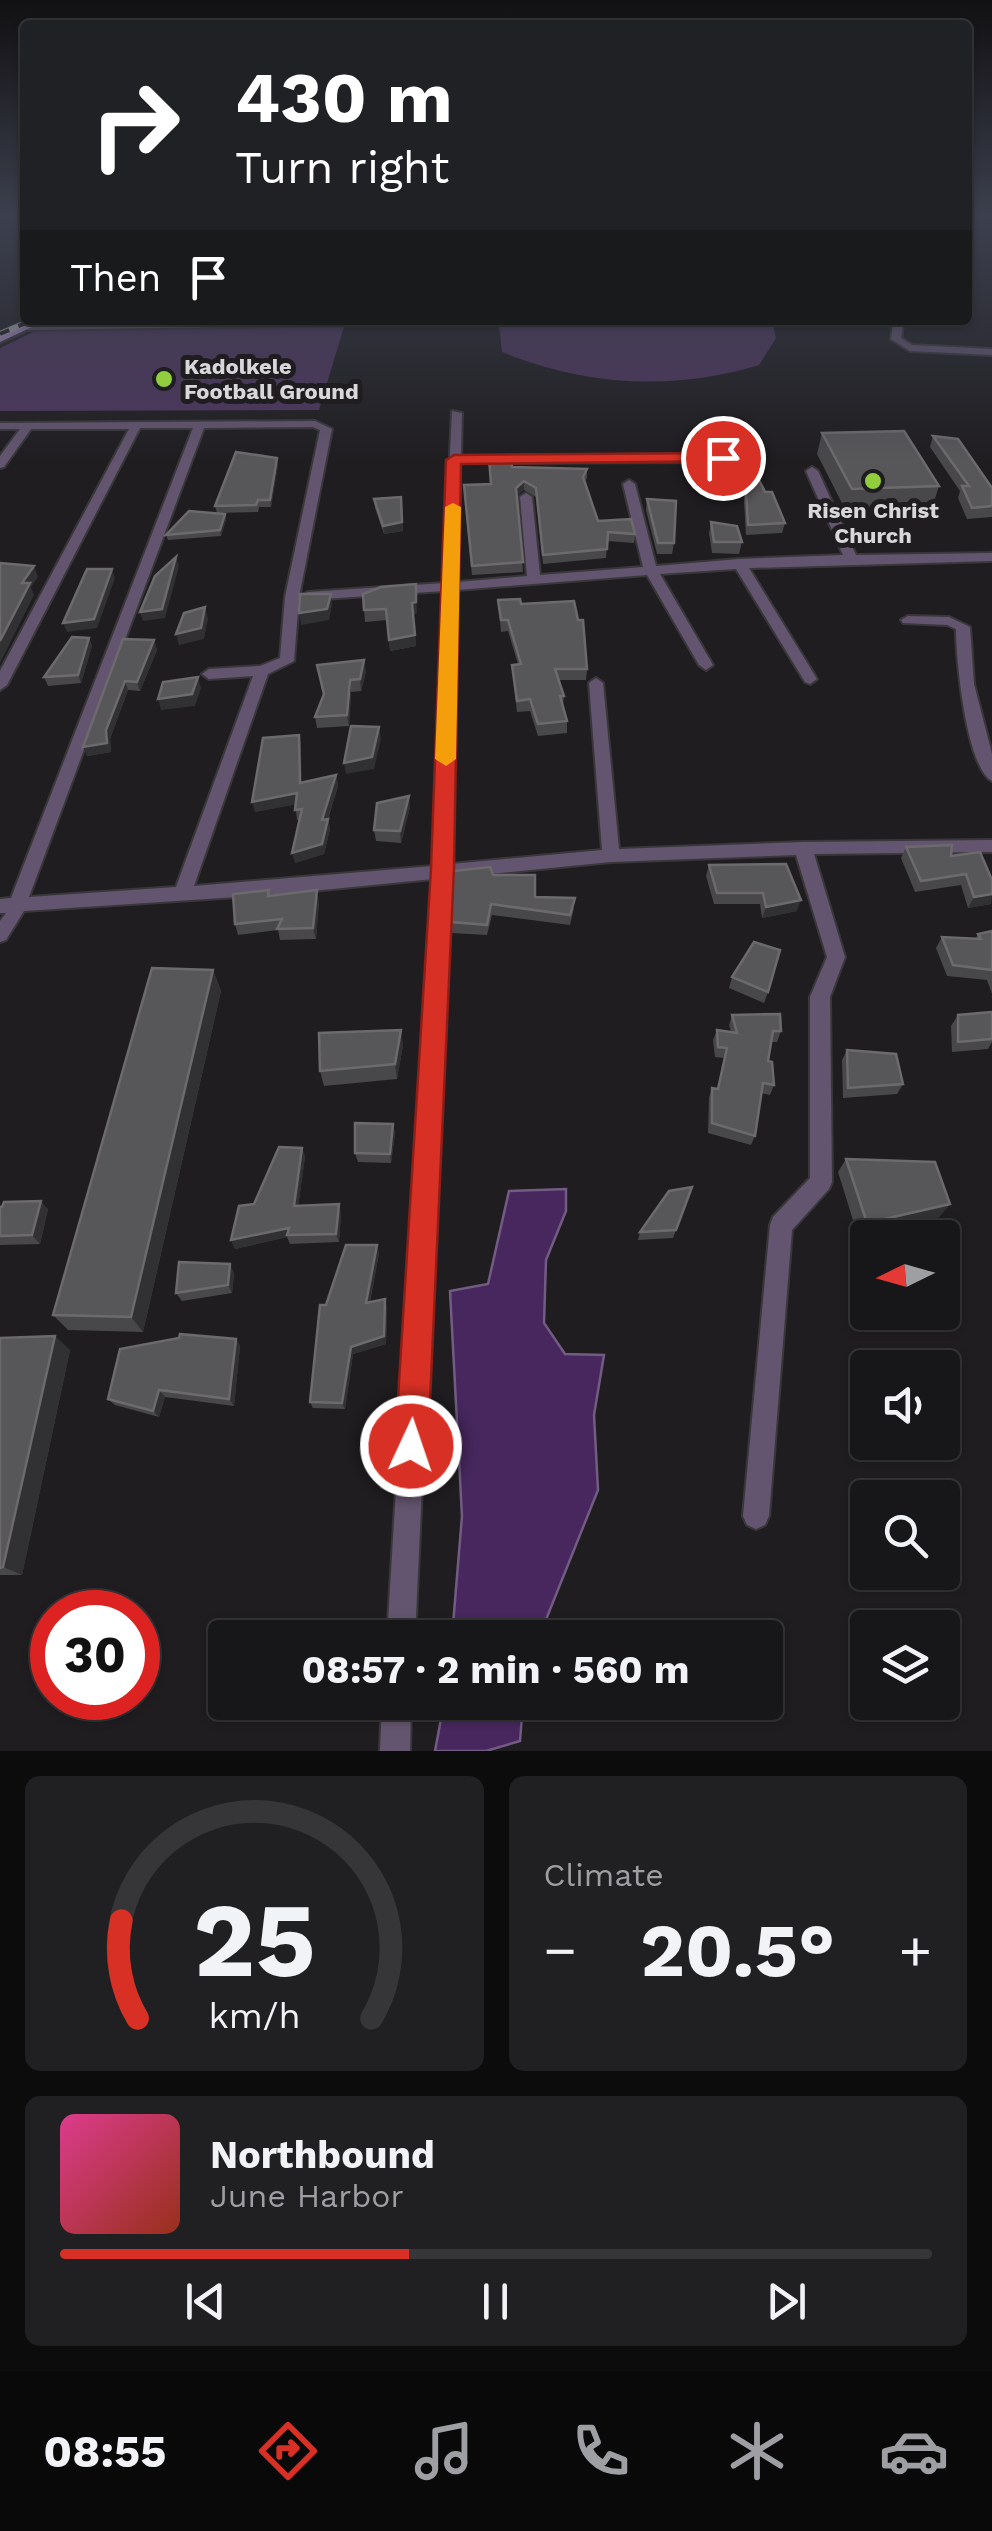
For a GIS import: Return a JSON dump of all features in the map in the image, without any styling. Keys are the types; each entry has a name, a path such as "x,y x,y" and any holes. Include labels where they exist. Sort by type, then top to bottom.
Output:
{"main road":[{"path":"0,338 29,325"}],"street":[{"path":"898,325 896,339 910,348 992,352"},
{"path":"402,1620 442,869 456,413"},
{"path":"0,426 316,424 326,429 292,597 287,661 262,671 209,674"},
{"path":"0,935 12,917 8,904 200,425"},
{"path":"0,464 28,426"},
{"path":"0,685 136,426"},
{"path":"454,460 723,458"},
{"path":"812,471 850,557"},
{"path":"629,484 650,568 706,664"},
{"path":"526,497 534,578"},
{"path":"292,597 650,568 850,557 992,557"},
{"path":"739,563 810,679"},
{"path":"908,620 949,621 963,628 963,680 992,774"},
{"path":"183,892 262,671"},
{"path":"596,683 611,856"},
{"path":"8,904 282,886 611,856 992,846"},
{"path":"756,1516 781,1226 821,1182 820,998 836,957 803,848"},
{"path":"395,1751 396,1720"}],"shaded area":[{"name":"Kadolkele Football Ground","path":"48,325 344,325 319,410 0,411 0,348"},
{"path":"499,325 773,325 776,338 759,365 695,379 662,381 597,378 502,352"},
{"path":"566,1189 566,1211 546,1260 544,1323 565,1354 604,1355 594,1415 598,1490 546,1620 453,1620 462,1516 450,1291 488,1284 509,1191"},
{"path":"441,1720 522,1720 520,1741 486,1751 435,1751"}],"building":[{"path":"730,421 765,492 772,492 785,523 748,525 745,475 735,475 731,452 734,447 725,423"},
{"path":"904,431 939,486 852,489 822,433"},
{"path":"933,436 958,439 992,488 992,506 972,508 962,486 969,486"},
{"path":"236,452 277,458 270,500 258,500 256,505 215,506"},
{"path":"489,458 511,458 512,467 587,469 583,477 598,521 631,519 635,534 608,532 607,549 543,555 536,488 524,481 516,488 523,562 472,566 464,485 491,484"},
{"path":"401,497 402,522 383,526 374,499"},
{"path":"647,499 676,501 674,543 658,543"},
{"path":"189,511 225,514 220,530 166,535"},
{"path":"711,522 737,526 742,542 714,542"},
{"path":"176,557 162,609 140,612 155,576"},
{"path":"0,563 34,566 22,583 30,583 0,641"},
{"path":"87,569 112,569 94,619 63,623"},
{"path":"416,584 416,602 412,603 415,635 389,640 386,609 364,610 363,594 381,587"},
{"path":"300,594 331,594 327,609 299,613"},
{"path":"520,599 521,604 574,601 578,620 583,620 587,669 555,669 567,721 538,724 530,699 517,701 512,665 521,664 508,620 501,620 498,600"},
{"path":"205,607 201,628 176,634 184,613"},
{"path":"72,637 89,638 78,675 44,677"},
{"path":"123,639 154,640 137,682 125,681 106,730 107,743 83,747"},
{"path":"364,660 360,679 350,680 347,715 315,717 324,694 317,665"},
{"path":"198,677 192,694 158,699 163,682"},
{"path":"351,726 379,727 372,757 344,763"},
{"path":"299,735 300,783 336,775 322,820 328,819 322,844 292,853 302,809 295,810 297,793 252,802 263,738"},
{"path":"409,796 400,831 374,830 377,803"},
{"path":"952,845 951,856 980,852 992,880 992,894 974,897 966,874 921,881 906,847"},
{"path":"786,864 801,900 766,907 763,893 717,893 709,865"},
{"path":"490,867 493,875 535,875 535,897 575,898 570,915 491,904 487,925 451,922 454,871"},
{"path":"269,890 268,896 317,890 313,928 277,929 282,919 235,924 233,894"},
{"path":"992,931 992,970 953,965 942,937 981,939 978,934"},
{"path":"754,942 780,950 768,992 732,977"},
{"path":"152,968 213,970 131,1317 53,1315"},
{"path":"992,1012 992,1039 958,1042 958,1015"},
{"path":"780,1014 781,1031 773,1031 768,1061 772,1062 774,1085 763,1083 755,1136 712,1123 712,1088 718,1089 727,1048 718,1047 717,1030 737,1033 732,1015"},
{"path":"401,1030 395,1064 320,1071 319,1033"},
{"path":"847,1050 896,1054 903,1084 848,1088"},
{"path":"355,1123 393,1124 390,1154 355,1153"},
{"path":"279,1147 302,1148 294,1206 339,1204 336,1234 287,1235 289,1228 231,1240 239,1206 254,1204"},
{"path":"846,1159 935,1162 950,1204 866,1220"},
{"path":"692,1187 676,1230 640,1232 669,1191"},
{"path":"41,1201 32,1235 0,1236 0,1207 4,1202"},
{"path":"346,1245 377,1245 366,1303 385,1299 384,1336 351,1347 342,1403 310,1402 320,1305 326,1305"},
{"path":"179,1262 230,1264 228,1285 176,1293"},
{"path":"180,1334 236,1339 229,1399 159,1390 153,1411 108,1399 120,1349 179,1338"},
{"path":"55,1336 3,1567 0,1568 0,1338"}],"railway":[{"path":"0,334 21,325"}],"slow traffic":[{"path":"446,759 453,507"}],"place":[{"name":"Kadolkele Football Ground","path":"164,379"},
{"name":"Risen Christ Church","path":"873,481"}],"route":[{"path":"411,1446 442,869 454,460 723,458"}]}
